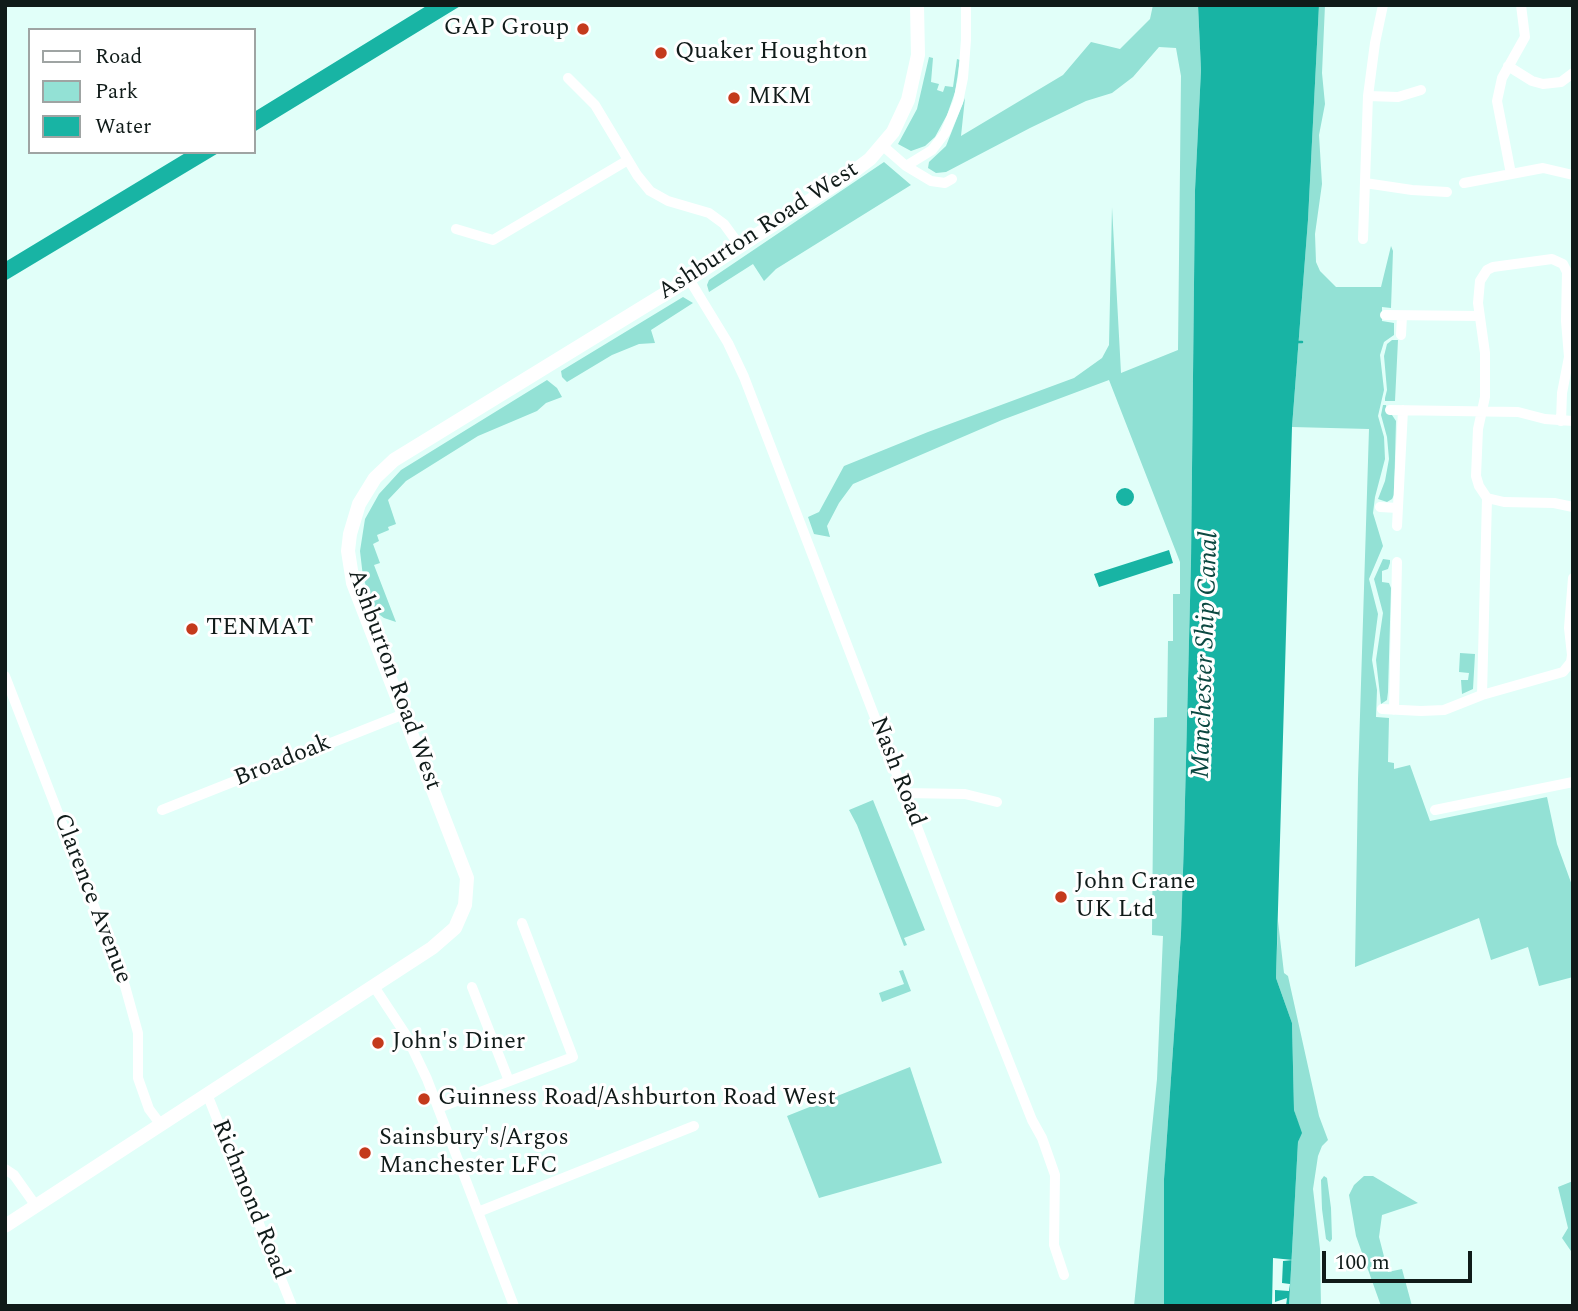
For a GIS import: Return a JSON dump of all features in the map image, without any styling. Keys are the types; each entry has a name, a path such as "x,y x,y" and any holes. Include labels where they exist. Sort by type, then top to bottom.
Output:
{"main road":[{"name":"Ashburton Road West","path":"5,1226 446,937 455,928 467,891 467,878 358,598 349,568 350,534 359,503 383,469 407,451 689,279 845,178 883,146 901,117 913,84 919,34 917,5"}],"street":[{"path":"906,166 935,147 954,113 961,91 965,58 966,5"},
{"path":"1363,239 1368,96 1383,5"},
{"path":"1511,174 1497,101 1502,78 1525,37 1521,5"},
{"path":"1508,66 1532,81 1549,85 1561,82 1573,73"},
{"path":"568,78 595,105 650,191 668,201 709,213 724,224 740,246"},
{"path":"1368,96 1408,101 1420,90"},
{"path":"883,146 906,166 931,181 945,183 952,179"},
{"path":"456,229 493,240 628,160"},
{"path":"1464,183 1544,168 1573,174"},
{"path":"1429,191 1430,178"},
{"path":"1484,179 1486,192"},
{"path":"1365,184 1447,192"},
{"path":"1351,222 1364,223"},
{"path":"1390,410 1482,411 1518,412 1567,421 1562,393 1569,357 1566,321 1570,290 1563,264 1552,259 1499,265 1487,270 1480,281 1479,317 1484,333 1485,397 1482,411 1478,429 1476,475 1487,498 1482,695"},
{"name":"Nash Road","path":"689,279 736,359 994,1025 1048,1153 1056,1188 1055,1245 1064,1275"},
{"path":"1385,315 1479,317"},
{"path":"1401,335 1402,316"},
{"path":"1397,526 1403,410"},
{"path":"1487,498 1573,507"},
{"path":"1380,507 1398,508"},
{"path":"1397,562 1390,576 1388,709 1444,710 1482,695 1556,676 1567,667 1572,655 1569,628 1573,578"},
{"name":"Clarence Avenue","path":"5,676 125,986 138,1033 138,1078 149,1109 161,1125"},
{"name":"Broadoak","path":"162,810 404,714"},
{"path":"1435,810 1573,782"},
{"path":"904,793 965,794 997,802"},
{"path":"438,1108 573,1057 522,923"},
{"path":"373,985 406,1035 438,1108 514,1306"},
{"path":"472,987 509,1081"},
{"name":"Richmond Road","path":"207,1094 292,1306"},
{"path":"478,1212 694,1126"},
{"path":"5,1169 14,1175 36,1206"}],"green space":[{"path":"1153,5 1198,5 1201,70 1195,190 1191,561 1184,840 1181,933 1164,1179 1164,1306 1134,1306 1157,1079 1163,936 1152,935 1154,718 1167,717 1168,641 1173,641 1173,594 1180,594 1180,562 1109,380 1002,420 853,484 827,526 830,537 814,534 808,517 819,512 844,466 1074,378 1102,358 1109,345 1112,207 1121,373 1178,350 1181,76 1176,48 1159,47 1133,77 1112,93 1086,101 946,172 936,173 928,168 929,162 946,146 965,98 961,136 1063,75 1091,42 1120,49 1150,19"},
{"path":"1319,5 1325,5 1322,73 1325,104 1319,135 1322,184 1315,234 1316,262 1320,271 1336,287 1381,287 1391,246 1393,251 1391,308 1382,307 1382,321 1394,323 1394,335 1384,342 1380,355 1384,390 1378,416 1384,437 1385,459 1373,513 1383,546 1369,579 1378,614 1372,660 1377,690 1376,717 1389,718 1388,762 1394,763 1394,769 1410,765 1430,821 1547,797 1557,844 1573,888 1573,977 1539,986 1528,947 1491,960 1479,918 1355,967 1369,429 1292,427 1308,220"},
{"path":"929,57 933,58 931,82 939,84 937,90 943,92 945,86 953,87 957,59 960,60 955,92 935,137 925,146 911,151 898,144 917,109"},
{"path":"884,162 911,185 776,269 764,281 753,264 709,292 709,280"},
{"path":"683,297 693,303 651,330 655,343 639,344 612,355 567,382 562,377 561,371"},
{"path":"1398,340 1395,401 1385,401 1387,390 1384,356 1387,344"},
{"path":"547,380 557,388 562,397 546,403 537,411 478,436 406,481 388,500 396,524 377,535 379,541 373,544 380,563 374,565 396,622 384,618 376,612 367,589 360,551 365,519 379,494 401,470"},
{"path":"1383,405 1386,405 1387,414 1392,415 1396,421 1394,495 1387,502 1378,499 1389,459 1381,415"},
{"path":"1383,559 1390,560 1390,563 1388,569 1382,571 1382,582 1389,583 1391,588 1388,692 1387,700 1381,704 1376,660 1383,613 1374,579"},
{"path":"1460,653 1475,654 1473,689 1462,694 1461,680 1468,680 1469,673 1459,672"},
{"path":"873,800 925,930 904,938 907,945 904,946 849,810"},
{"path":"1278,921 1284,973 1288,976 1319,1116 1328,1140 1318,1156 1313,1189 1320,1249 1321,1306 1289,1306 1298,1142 1301,1133 1294,1110 1292,1023 1276,978"},
{"path":"903,970 911,991 882,1002 879,993 904,984 899,971"},
{"path":"910,1067 942,1163 819,1198 787,1116"},
{"path":"1324,1176 1327,1178 1331,1208 1330,1242 1326,1239 1322,1209 1321,1180"},
{"path":"1364,1176 1373,1176 1418,1203 1382,1215 1379,1237 1388,1272 1402,1269 1412,1306 1381,1306 1356,1236 1349,1195 1354,1185"},
{"path":"1573,1181 1573,1254 1562,1238 1568,1228 1558,1187"}],"water":[{"path":"428,5 462,5 256,131 256,111"},
{"name":"Manchester Ship Canal","path":"1198,5 1319,5 1308,220 1292,427 1276,978 1292,1023 1294,1110 1302,1133 1298,1142 1289,1306 1164,1306 1164,1179 1181,933 1184,840 1191,561 1195,190 1201,70"},
{"path":"184,154 217,154 5,281 5,262"},
{"path":"1125,488 1131,491 1134,497 1131,503 1125,506 1119,503 1116,497 1119,491"},
{"path":"1169,550 1173,563 1099,587 1094,574"}],"pier":[{"path":"1273,1258 1293,1260 1283,1261 1282,1283 1290,1284 1289,1291 1275,1290 1275,1302 1287,1298 1286,1306 1272,1306"}],"place":[{"name":"GAP Group","path":"583,29"},
{"name":"Quaker Houghton","path":"661,53"},
{"name":"MKM","path":"734,98"},
{"name":"TENMAT","path":"192,629"},
{"name":"John Crane UK Ltd","path":"1061,897"},
{"name":"John's Diner","path":"378,1043"},
{"name":"Guinness Road/Ashburton Road West","path":"424,1099"},
{"name":"Sainsbury's/Argos Manchester LFC","path":"365,1153"}]}
